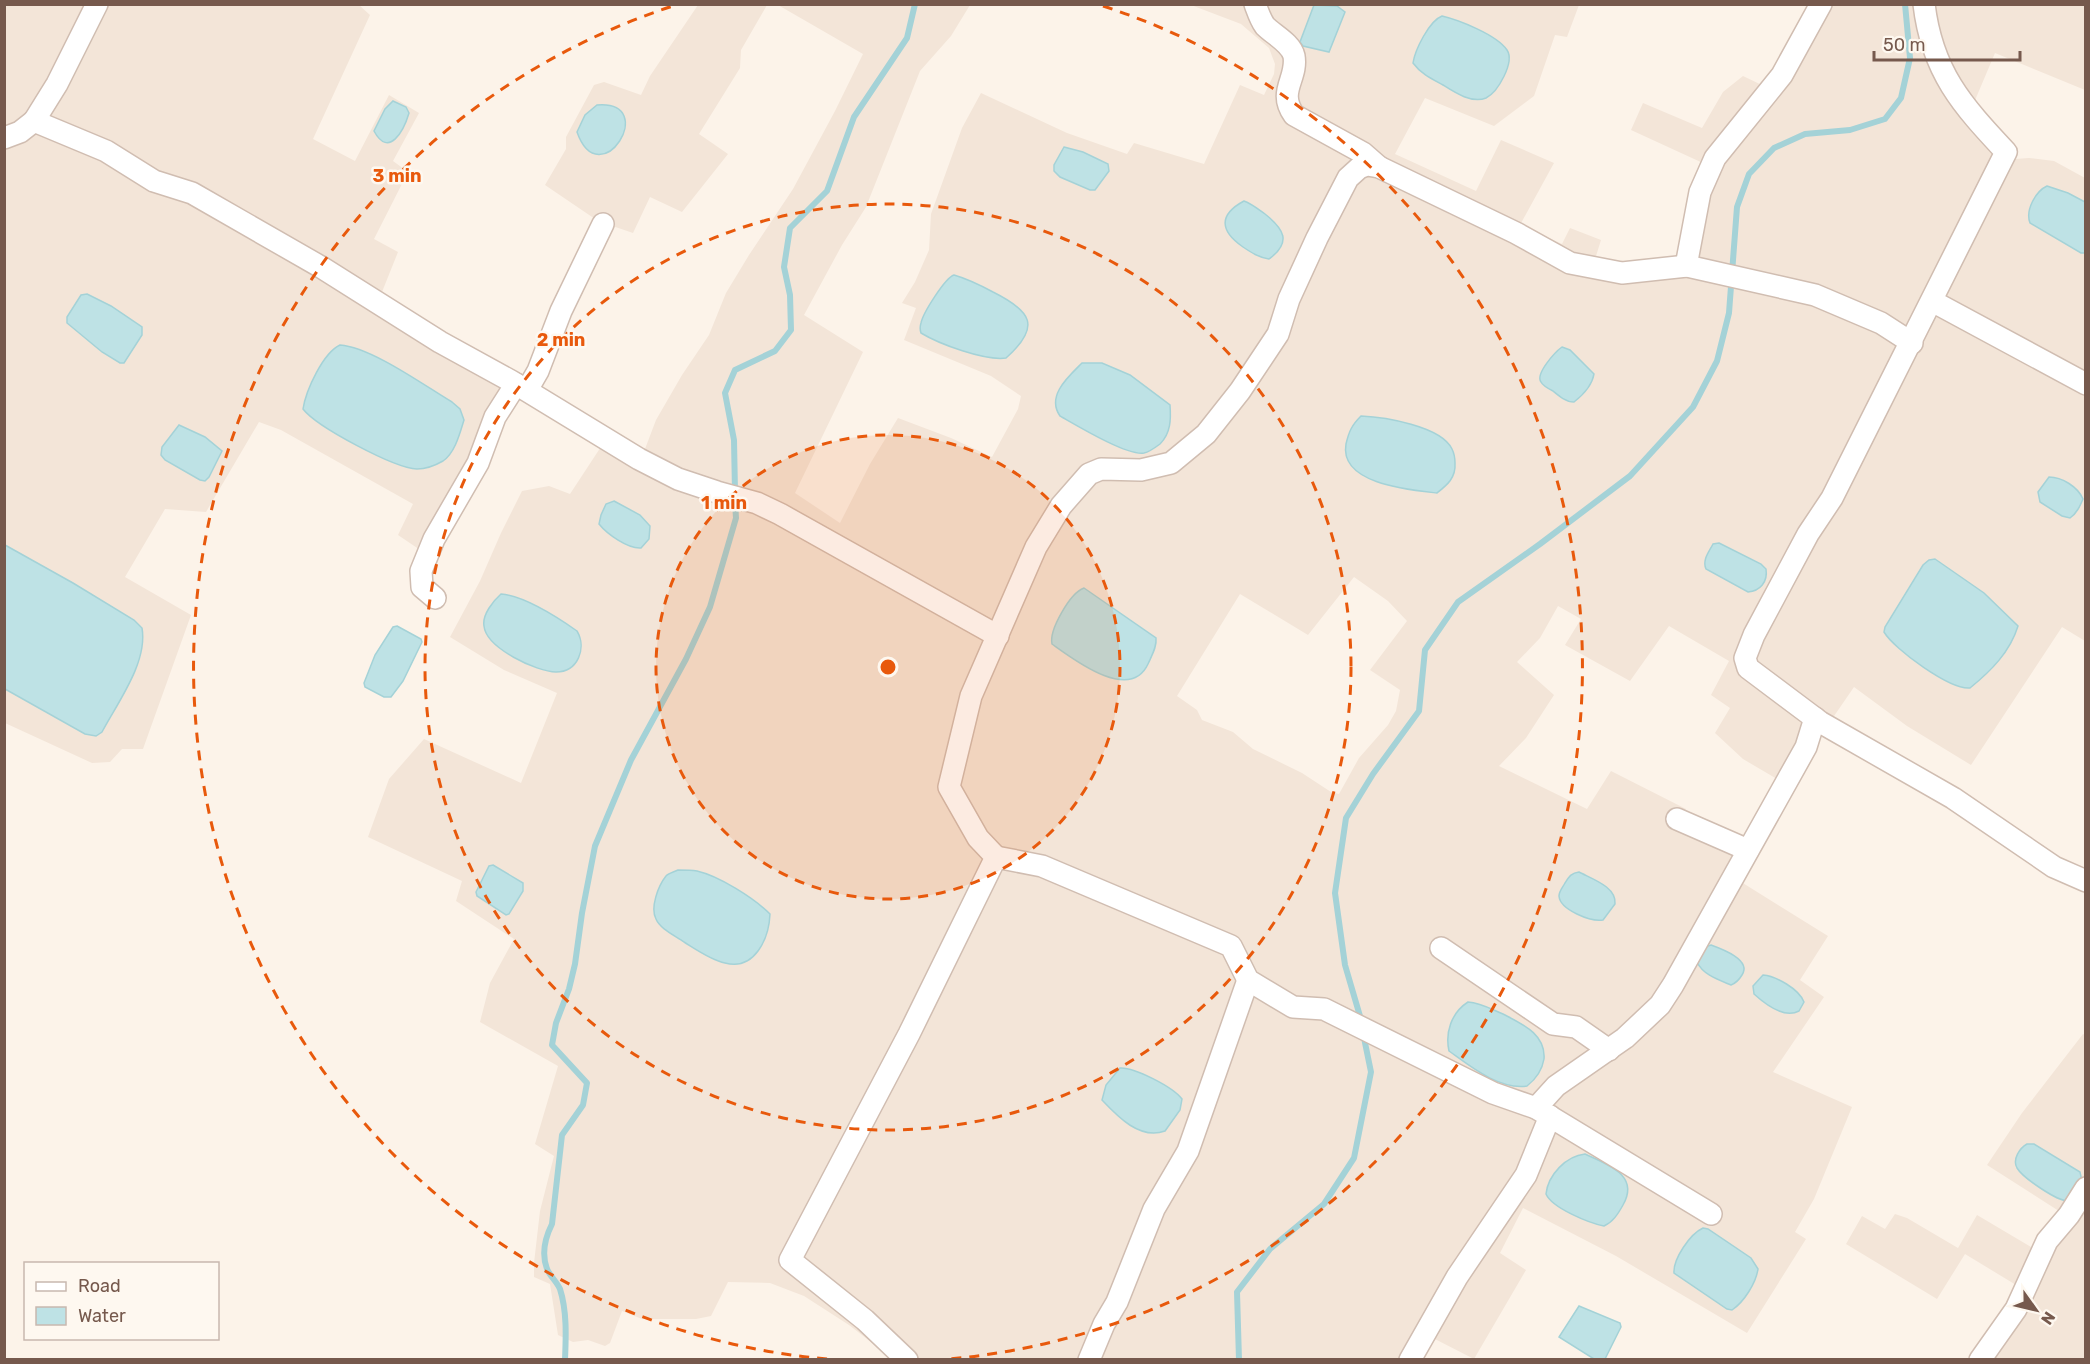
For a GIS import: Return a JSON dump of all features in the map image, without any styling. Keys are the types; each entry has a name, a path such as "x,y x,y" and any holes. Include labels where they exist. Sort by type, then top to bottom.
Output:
{"street":[{"path":"4,138 20,132 34,121 57,84 98,4"},
{"path":"1255,4 1260,18 1294,55 1286,95 1287,105 1294,115 1363,153 1379,167 1515,232 1570,263 1622,273 1686,266 1815,295 1881,323 1912,343"},
{"path":"1686,266 1700,192 1715,158 1782,75 1821,4"},
{"path":"1924,4 1928,31 1944,74 1968,111 2006,152 1912,343 1832,498 1808,534 1744,658 1748,668 1815,718 1953,798 2054,867 2085,881"},
{"path":"34,121 106,151 154,181 192,193 321,267 440,342 521,387 639,459 678,479 757,503 866,560 914,590 998,636"},
{"path":"1379,167 1367,165 1359,168 1348,178 1289,299 1278,334 1240,391 1206,434 1171,463 1141,470 1101,469 1089,474 1061,506 1036,547 971,696 949,788 978,838 996,857 1042,866 1231,946 1248,980 1293,1007 1324,1009 1493,1093 1543,1112 1711,1214"},
{"path":"435,598 422,587 421,571 434,539 477,463 495,417 538,371 561,311 603,224"},
{"path":"1932,301 2085,384"},
{"path":"1410,1359 1457,1276 1526,1175 1543,1112 1556,1086 1625,1038 1660,1005 1806,747 1815,718"},
{"path":"1677,819 1748,850"},
{"path":"908,1359 865,1320 790,1260 909,1034 996,857"},
{"path":"1441,948 1553,1024 1576,1027 1609,1050"},
{"path":"1089,1359 1104,1324 1117,1302 1154,1209 1188,1151 1248,980"},
{"path":"1980,1359 2016,1309 2047,1241 2069,1215 2085,1188"}],"shaded area":[{"path":"5,5 359,5 370,15 313,139 355,161 389,95 419,113 393,161 408,172 374,239 398,252 382,292 403,312 524,376 432,558 398,535 413,504 281,430 259,422 206,512 165,509 125,577 191,615 143,749 122,749 110,762 92,763 5,723"},
{"path":"698,5 767,5 741,50 740,68 699,134 728,154 682,212 650,197 633,233 598,221 545,185 566,149 566,137 594,85 604,82 641,95 650,76"},
{"path":"778,5 970,5 951,36 920,71 866,207 842,245 804,315 863,352 795,493 840,523 870,464 898,418 951,438 992,457 1018,409 1021,396 991,376 904,340 916,308 902,303 915,282 929,250 931,214 962,128 981,93 1067,133 1127,154 1134,143 1204,164 1240,85 1264,95 1274,74 1275,64 1269,48 1241,24 1191,5 1579,5 1567,37 1555,35 1534,96 1494,126 1425,98 1395,154 1476,191 1501,140 1554,163 1520,225 1562,244 1570,228 1601,240 1596,256 1618,263 1676,261 1705,164 1631,130 1643,103 1702,128 1723,92 1743,76 1766,87 1813,5 2085,5 2085,90 1995,53 1973,105 2014,148 2015,159 2054,161 2085,178 2085,641 2062,627 1971,765 1907,726 1854,687 1832,719 1818,729 1738,880 1828,936 1800,980 1824,997 1773,1072 1852,1107 1814,1199 1795,1232 1806,1239 1747,1333 1616,1256 1523,1208 1500,1253 1526,1270 1474,1359 1429,1336 1415,1360 893,1359 849,1325 804,1296 770,1283 728,1282 711,1316 696,1319 642,1319 622,1311 610,1343 605,1346 588,1340 573,1342 558,1335 550,1284 534,1277 534,1263 540,1211 554,1156 535,1144 558,1066 480,1022 490,983 514,939 456,901 462,881 368,837 389,779 424,739 521,783 557,693 504,670 450,637 480,581 522,491 549,486 570,494 612,430 645,449 656,420 709,335 726,293 793,189 863,54","holes":["1354,577 1388,601 1407,621 1370,670 1400,690 1396,711 1388,725 1359,758 1339,794 1331,792 1302,773 1253,749 1233,732 1202,720 1197,710 1177,696 1240,594 1308,635","1558,606 1581,619 1565,645 1630,681 1669,626 1729,661 1711,695 1730,708 1715,733 1743,759 1782,782 1744,844 1682,814 1686,809 1611,771 1587,809 1499,766 1526,738 1554,695 1517,662 1540,638"]},
{"path":"2083,1034 2085,1035 2085,1359 1976,1359 2021,1288 1965,1254 1937,1299 1846,1244 1862,1216 1885,1229 1895,1214 1907,1218 1958,1248 1977,1215 2036,1250 2062,1213 1987,1165 2022,1113"}],"water":[{"path":"1314,5 1337,6 1345,12 1329,52 1303,46 1300,42"},
{"path":"1442,16 1487,34 1507,50 1509,62 1504,76 1491,95 1486,98 1475,99 1458,94 1427,76 1413,63 1423,36"},
{"path":"393,101 406,107 409,113 400,134 390,142 385,142 374,131 385,109"},
{"path":"597,105 615,107 624,116 625,128 620,141 610,151 599,154 587,149 577,132 585,115"},
{"path":"1064,147 1083,152 1108,164 1109,171 1095,190 1060,177 1054,171 1054,165"},
{"path":"2047,186 2085,202 2085,253 2081,253 2030,223 2029,212 2032,201"},
{"path":"1244,201 1265,214 1281,230 1283,241 1281,247 1269,259 1243,247 1226,229 1226,217"},
{"path":"954,275 974,282 1006,299 1023,313 1028,328 1017,347 1006,358 986,357 962,351 921,333 921,323 930,304 945,282"},
{"path":"87,294 111,306 142,327 142,335 124,363 102,352 67,323 67,317 81,295"},
{"path":"340,345 367,352 382,360 413,377 460,409 464,420 451,453 443,461 417,469 391,462 339,436 303,409 316,373 327,356"},
{"path":"1562,347 1570,350 1594,374 1587,390 1574,402 1560,397 1546,387 1540,378 1547,363"},
{"path":"1082,363 1102,363 1130,375 1170,405 1170,421 1164,440 1144,453 1136,453 1102,439 1060,416 1056,409 1057,394 1060,387"},
{"path":"1361,416 1411,424 1436,434 1446,441 1455,459 1454,473 1450,481 1437,493 1410,490 1379,482 1353,468 1347,457 1346,444 1353,425"},
{"path":"179,425 205,437 222,451 205,481 165,460 161,455 162,447"},
{"path":"2049,477 2069,484 2083,499 2070,518 2062,516 2040,502 2038,492"},
{"path":"614,501 640,515 650,526 649,539 641,548 618,540 599,524 606,504"},
{"path":"1719,543 1761,564 1766,569 1766,578 1759,588 1748,592 1706,569 1705,559 1708,553 1713,544"},
{"path":"5,545 73,583 134,620 142,628 143,641 136,668 102,732 96,736 85,734 5,689"},
{"path":"1935,559 1984,593 2018,626 1999,660 1970,688 1961,687 1923,667 1910,658 1884,632 1923,565"},
{"path":"1084,588 1156,638 1153,654 1140,675 1128,679 1115,679 1087,667 1052,644 1057,621 1067,604 1078,591"},
{"path":"501,594 530,603 577,631 581,651 575,664 564,671 548,671 525,663 493,642 487,634 484,622 489,608"},
{"path":"397,626 421,639 422,642 403,681 391,697 384,697 365,687 364,683 375,655 393,627"},
{"path":"493,865 523,883 523,891 509,914 506,915 477,896 476,892 489,866"},
{"path":"678,870 697,871 726,883 770,914 767,933 758,951 752,957 736,964 720,962 684,942 658,923 654,914 654,903 660,885 666,876"},
{"path":"1579,872 1603,884 1615,898 1615,904 1603,920 1577,914 1561,901 1560,891 1572,874"},
{"path":"1711,945 1734,956 1743,965 1744,970 1739,980 1731,985 1707,974 1700,967 1697,962 1705,947"},
{"path":"1763,975 1780,981 1797,992 1804,1002 1799,1011 1781,1012 1754,994 1753,986"},
{"path":"1468,1002 1503,1014 1525,1026 1537,1036 1544,1050 1544,1059 1538,1074 1527,1086 1496,1081 1449,1051 1448,1037 1453,1018"},
{"path":"1120,1068 1153,1079 1182,1099 1180,1110 1165,1131 1156,1133 1138,1130 1122,1120 1102,1100 1106,1085"},
{"path":"2027,1144 2034,1144 2080,1172 2082,1181 2068,1201 2041,1188 2017,1168 2015,1161"},
{"path":"1585,1154 1619,1172 1627,1186 1627,1195 1617,1215 1604,1226 1589,1222 1563,1209 1546,1194 1550,1180 1559,1168 1571,1158"},
{"path":"1703,1228 1708,1229 1751,1258 1758,1269 1749,1292 1732,1310 1727,1309 1674,1273 1676,1261 1683,1248"},
{"path":"1579,1306 1620,1323 1621,1327 1605,1359 1594,1359 1559,1337"}],"waterway":[{"path":"735,492 734,440 725,393 735,370 775,351 791,330 790,295 784,267 790,228 827,191 854,117 907,38 915,4"},
{"path":"1362,1023 1345,965 1335,893 1346,818 1373,774 1419,711 1425,650 1458,602 1630,476 1693,407 1717,361 1729,313 1737,207 1749,174 1774,148 1805,134 1850,130 1885,119 1901,98 1910,58 1905,4"},
{"path":"565,1360 564,1306 559,1286 547,1269 544,1251 552,1224 562,1135 583,1105 587,1083 552,1045 556,1023 569,989 575,964 595,846 631,760 686,659 710,607 736,518 735,502"},
{"path":"1239,1360 1237,1292 1270,1249 1324,1204 1354,1158 1371,1072 1363,1033"}]}
